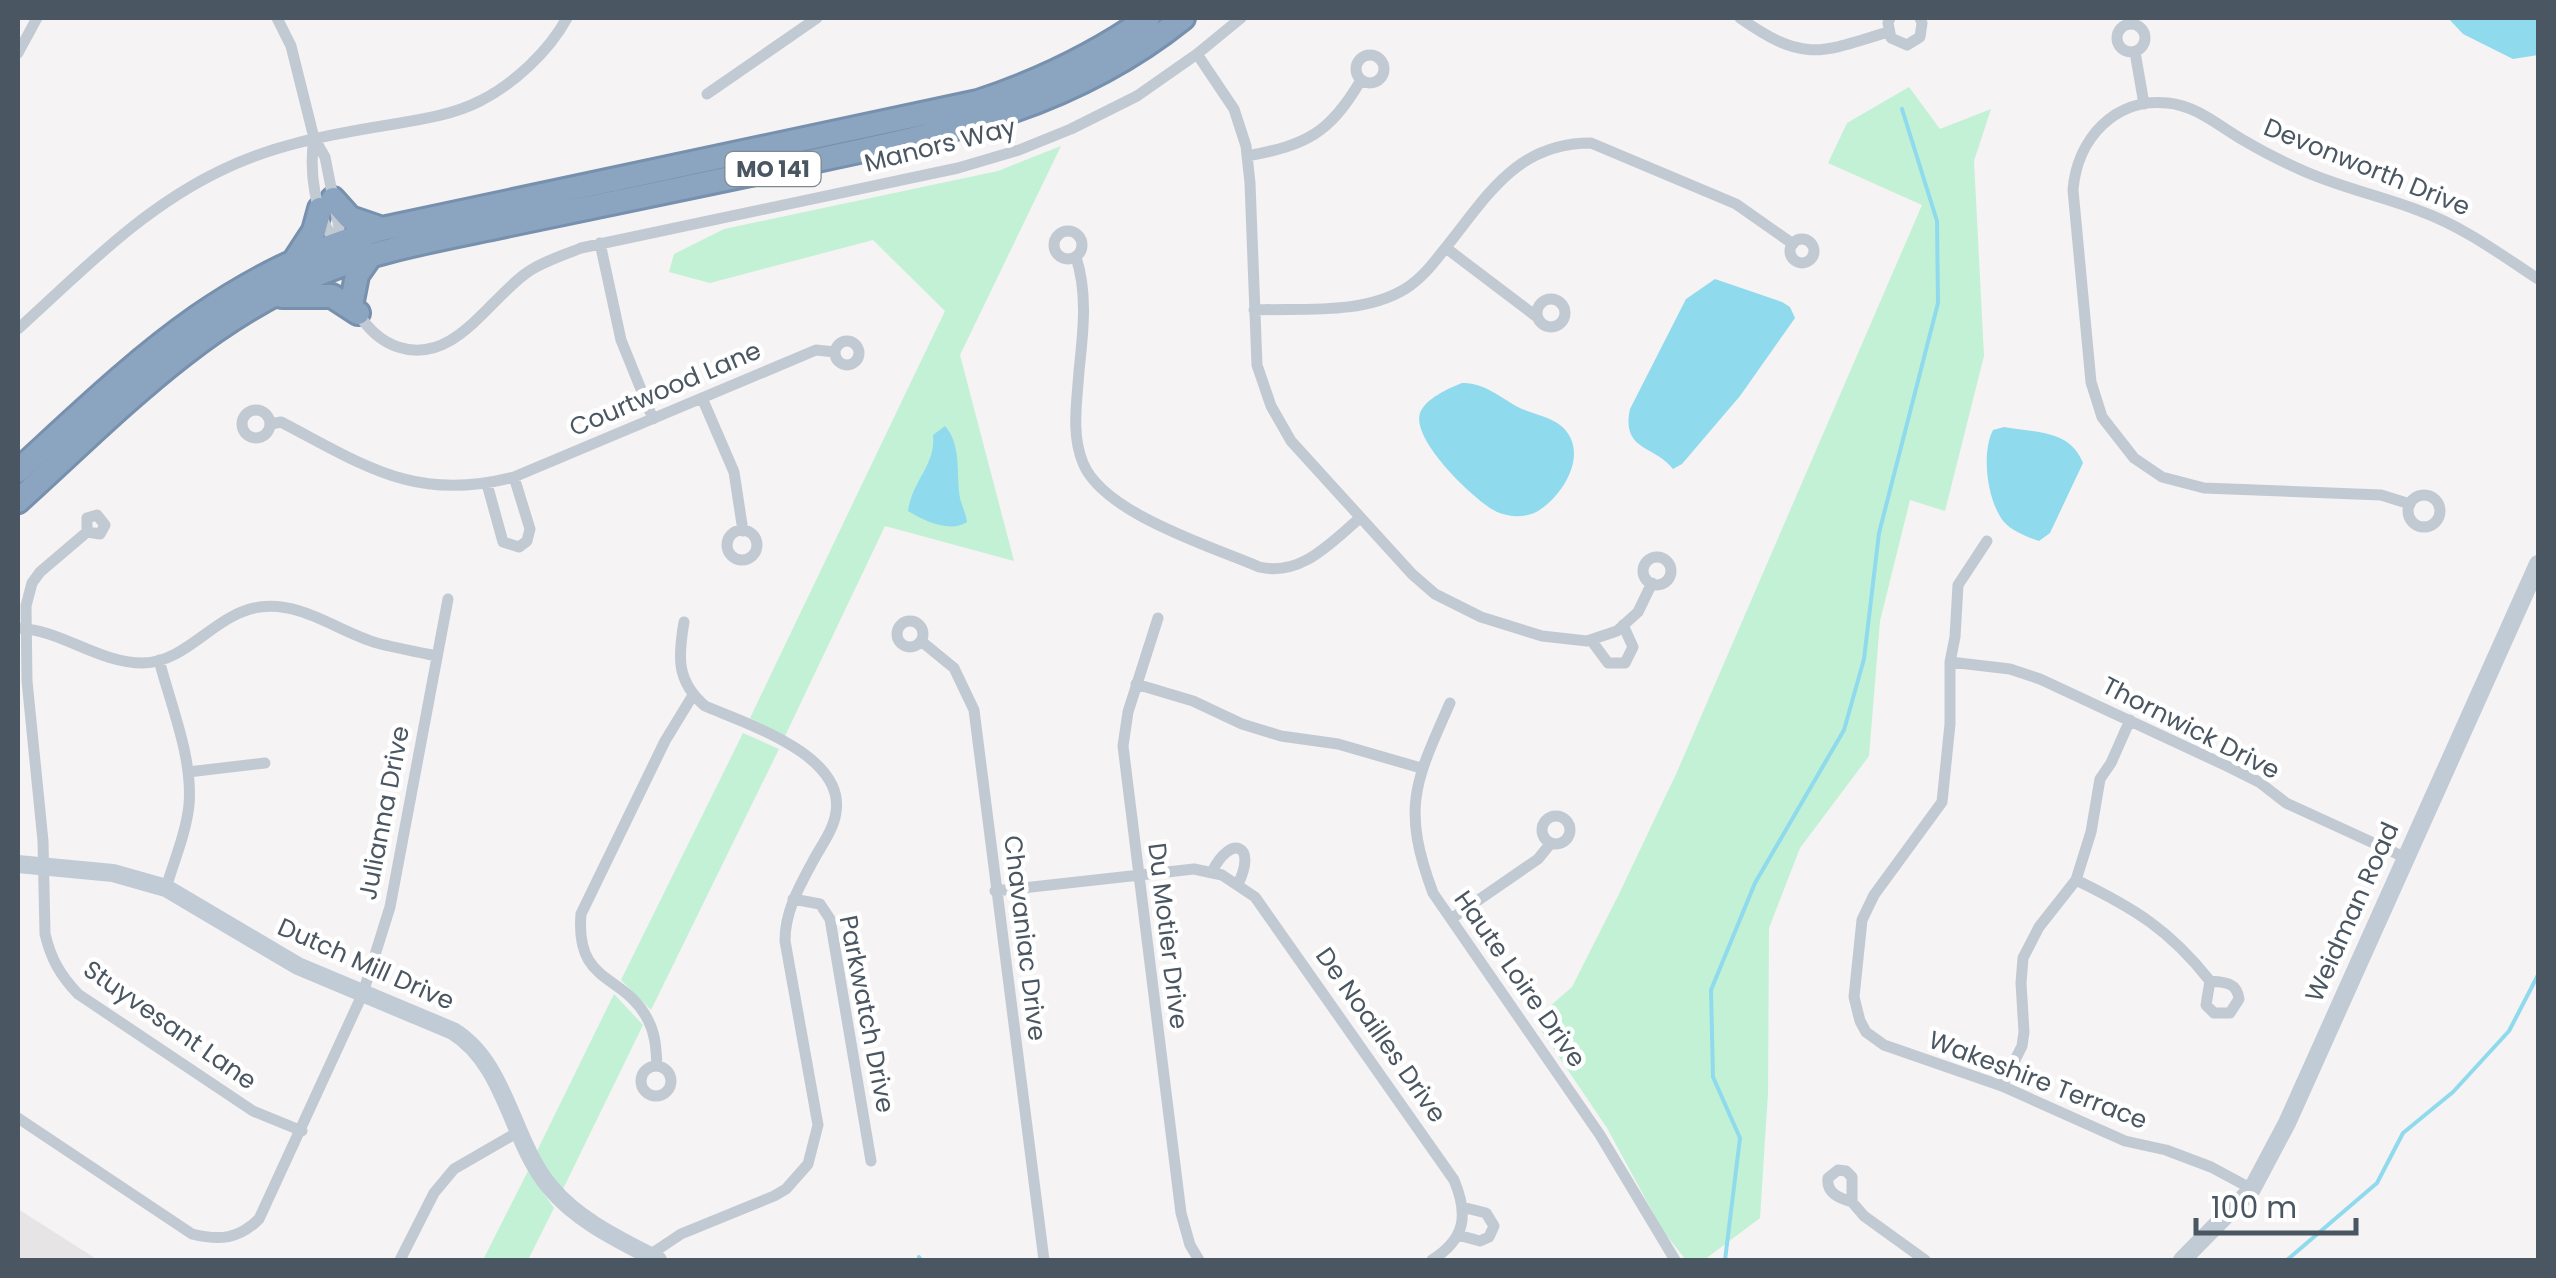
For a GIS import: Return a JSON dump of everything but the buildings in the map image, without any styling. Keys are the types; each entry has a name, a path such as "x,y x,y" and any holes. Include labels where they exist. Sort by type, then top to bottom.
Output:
{"highway":[{"name":"MO 141","path":"18,501 205,336 382,229 978,102 1051,75 1148,18"},
{"name":"MO 141","path":"18,471 172,334 237,289 295,260 339,254 371,255 993,120 1100,74 1183,18"},
{"path":"295,260 326,204 350,218 382,229"},
{"path":"268,297 332,296 355,307 357,274 371,255"}],"street":[{"path":"18,53 38,18"},
{"path":"276,18 297,65 314,138 311,162 339,228 339,254 355,307"},
{"path":"18,328 109,244 174,196 256,154 314,138 432,117 480,101 517,76 568,18"},
{"path":"707,94 817,18"},
{"name":"Manors Way","path":"355,307 376,336 388,344 419,351 442,346 463,333 505,290 530,271 600,243 958,168 1071,129 1137,96 1242,18"},
{"path":"1740,18 1774,42 1800,50 1836,49 1888,32"},
{"path":"1890,18 1888,32 1895,42 1910,44 1922,32 1920,18"},
{"path":"2135,52 2144,104 2128,108 2099,126 2074,176 2090,382 2112,432 2146,467 2191,486 2238,492 2381,495 2410,504"},
{"path":"1197,54 1234,109 1248,156 1257,365 1276,419 1291,441 1412,574 1458,608 1542,636 1591,640 1623,625 1638,612 1652,583"},
{"path":"1248,156 1285,149 1311,138 1328,124 1361,80"},
{"name":"Devonworth Drive","path":"2144,104 2186,106 2299,169 2460,228 2538,279"},
{"path":"1254,310 1368,304 1405,289 1426,274 1514,167 1532,154 1569,143 1591,143 1612,150 1736,204 1793,244"},
{"path":"600,243 621,340 654,419"},
{"path":"1446,248 1538,317"},
{"path":"1076,257 1083,278 1084,302 1076,431 1083,463 1100,490 1124,508 1272,570 1295,566 1315,556 1360,518"},
{"name":"Courtwood Lane","path":"270,424 280,422 376,472 402,481 486,484 514,477 816,350 835,352"},
{"path":"702,398 734,472 742,531"},
{"path":"486,484 503,542 519,547 528,541 530,529 514,477"},
{"name":"Stuyvesant Lane","path":"87,532 32,582 22,628 43,864 45,934 50,954 56,968 78,994 253,1111 302,1131"},
{"path":"1950,662 1958,585 1988,542"},
{"name":"Weidman Road","path":"2182,1260 2252,1189 2287,1123 2538,564"},
{"name":"Julianna Drive","path":"18,1118 192,1234 233,1238 260,1219 363,992 390,908 448,600"},
{"path":"22,628 48,633 108,657 145,663 182,650 217,624 260,607 302,612 376,642 437,656"},
{"name":"Du Motier Drive","path":"1158,618 1136,684 1124,746 1181,1213 1190,1245 1199,1260"},
{"path":"649,1259 681,1234 774,1196 800,1175 814,1151 818,1126 785,927 793,899 834,822 837,809 831,779 802,751 705,706 693,695 678,658 684,622"},
{"path":"1591,640 1608,663 1625,662 1633,647 1623,625"},
{"name":"Chavaniac Drive","path":"920,641 954,668 974,710 1044,1260"},
{"path":"160,660 188,772 189,810 166,888"},
{"name":"Thornwick Drive","path":"1950,662 2026,674 2246,776 2301,810 2404,857"},
{"name":"Wakeshire Terrace","path":"1950,662 1950,724 1942,802 1874,895 1859,932 1854,997 1866,1032 1884,1045 2002,1086 2125,1141 2166,1150 2211,1167 2252,1189"},
{"path":"1136,684 1193,701 1242,724 1281,736 1338,744 1421,768"},
{"path":"656,1066 656,1044 647,1018 584,955 580,914 665,741 693,695"},
{"name":"Haute Loire Drive","path":"1450,703 1421,768 1413,808 1433,893 1600,1134 1675,1260"},
{"path":"2002,1086 2022,1046 2023,958 2039,927 2076,880 2092,832 2100,779 2130,720"},
{"path":"188,772 265,763"},
{"path":"1451,918 1538,859 1552,843"},
{"name":"De Noailles Drive","path":"1212,872 1220,855 1230,849 1240,850 1247,865 1238,884"},
{"name":"Dutch Mill Drive","path":"18,864 113,872 166,888 298,966 467,1039 487,1066 548,1186 585,1220 649,1259"},
{"name":"De Noailles Drive","path":"996,891 1194,869 1238,884 1264,908 1454,1180 1462,1207 1460,1230"},
{"path":"2076,880 2118,900 2172,938 2210,981"},
{"name":"Parkwatch Drive","path":"793,899 820,904 830,918 871,1162"},
{"path":"400,1260 434,1193 454,1169 518,1132"},
{"path":"1852,1202 1864,1216 1925,1260"},
{"path":"1432,1260 1450,1248 1460,1230 1480,1241 1489,1237 1494,1226 1486,1213 1462,1207"}],"shaded area":[{"path":"18,1209 98,1260 18,1260"}],"green space":[{"path":"1909,87 1940,129 1991,109 1974,161 1984,356 1945,511 1910,500 1880,621 1869,756 1800,848 1769,928 1768,1093 1760,1218 1704,1260 1686,1260 1663,1231 1607,1128 1534,1020 1572,987 1619,894 1677,772 1922,205 1828,163 1847,123"},
{"path":"1061,146 960,355 1014,561 885,526 785,736 750,718 945,311 873,240 710,283 669,272 674,254 724,229 998,171"},
{"path":"743,733 779,749 651,1010 621,980"},
{"path":"614,994 643,1025 562,1191 536,1153"},
{"path":"528,1171 554,1208 528,1260 483,1260"}],"water":[{"path":"2448,18 2538,18 2538,55 2513,59 2463,34"},
{"path":"1715,279 1782,302 1790,307 1795,318 1740,396 1682,464 1673,469 1635,440 1628,423 1630,409 1686,299"},
{"path":"1462,383 1484,388 1550,419 1569,435 1574,458 1571,470 1559,492 1536,512 1508,515 1487,506 1447,468 1425,438 1420,425 1423,408"},
{"path":"945,426 954,442 960,498 967,522 953,526 929,522 908,511 931,455 933,435"},
{"path":"2004,427 2060,438 2070,444 2083,463 2050,533 2039,541 2007,525 1993,502 1987,451 1993,430"}],"waterway":[{"path":"1725,1260 1740,1138 1713,1077 1711,990 1755,883 1844,730 1864,659 1879,533 1938,303 1937,221 1902,109"},
{"path":"2287,1260 2377,1183 2403,1133 2453,1092 2509,1031 2538,975"}]}
